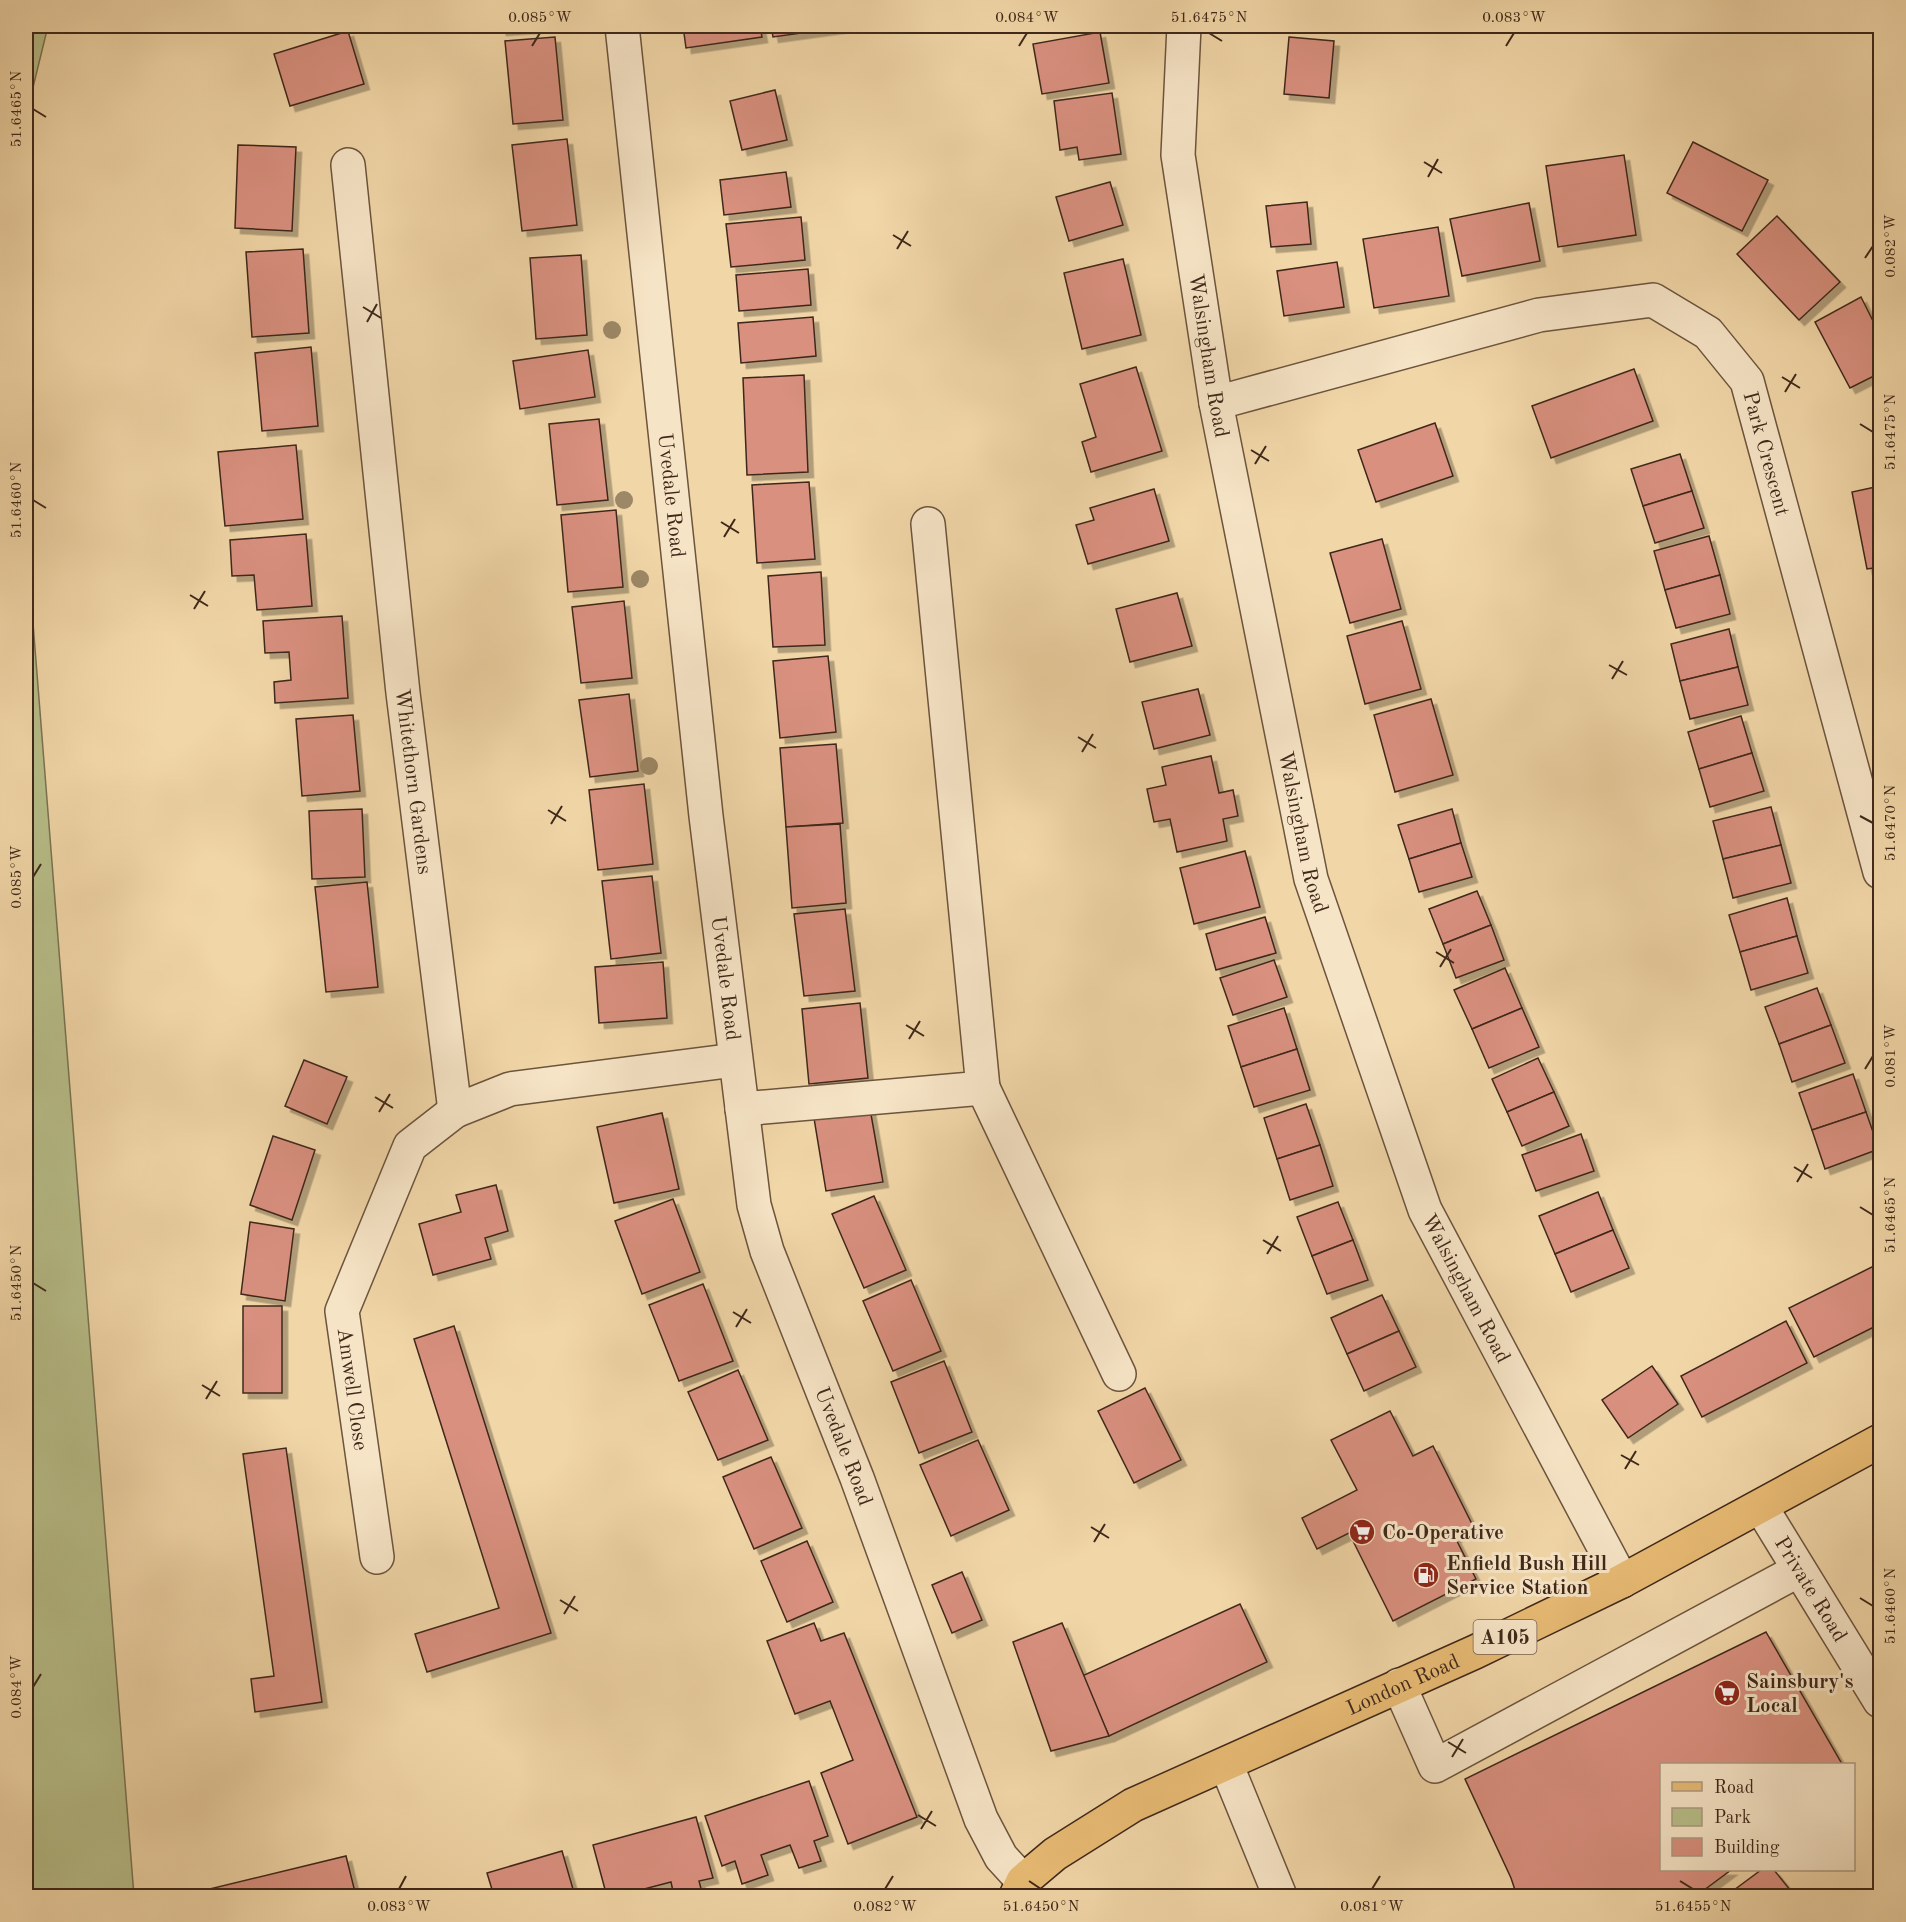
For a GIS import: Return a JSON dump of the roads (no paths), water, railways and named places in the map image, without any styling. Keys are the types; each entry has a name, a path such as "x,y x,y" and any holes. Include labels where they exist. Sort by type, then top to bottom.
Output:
{"main road":[{"name":"London Road","path":"1019,1889 1055,1854 1132,1805 1399,1685 1622,1581 1881,1441"}],"street":[{"name":"Uvedale Road","path":"622,26 705,805 754,1205 767,1251 857,1478 981,1819 1019,1889"},
{"name":"Walsingham Road","path":"1184,26 1178,156 1216,403 1311,879 1421,1199 1622,1581"},
{"name":"Whitethorn Gardens","path":"348,165 403,693 455,1111"},
{"name":"Park Crescent","path":"1216,403 1539,315 1653,300 1708,333 1747,381 1881,872"},
{"path":"928,524 983,1088 1119,1374"},
{"path":"455,1111 510,1089 735,1060"},
{"path":"742,1109 983,1088"},
{"name":"Amwell Close","path":"377,1557 342,1311 410,1146 455,1111"},
{"name":"Private Road","path":"1761,1507 1881,1701"},
{"path":"1399,1685 1435,1766 1799,1570"},
{"path":"1226,1764 1280,1896"}],"place":[{"name":"Co-Operative","path":"1362,1532"},
{"name":"Enfield Bush Hill Service Station","path":"1426,1575"},
{"name":"Sainsbury's Local","path":"1727,1693"}]}
